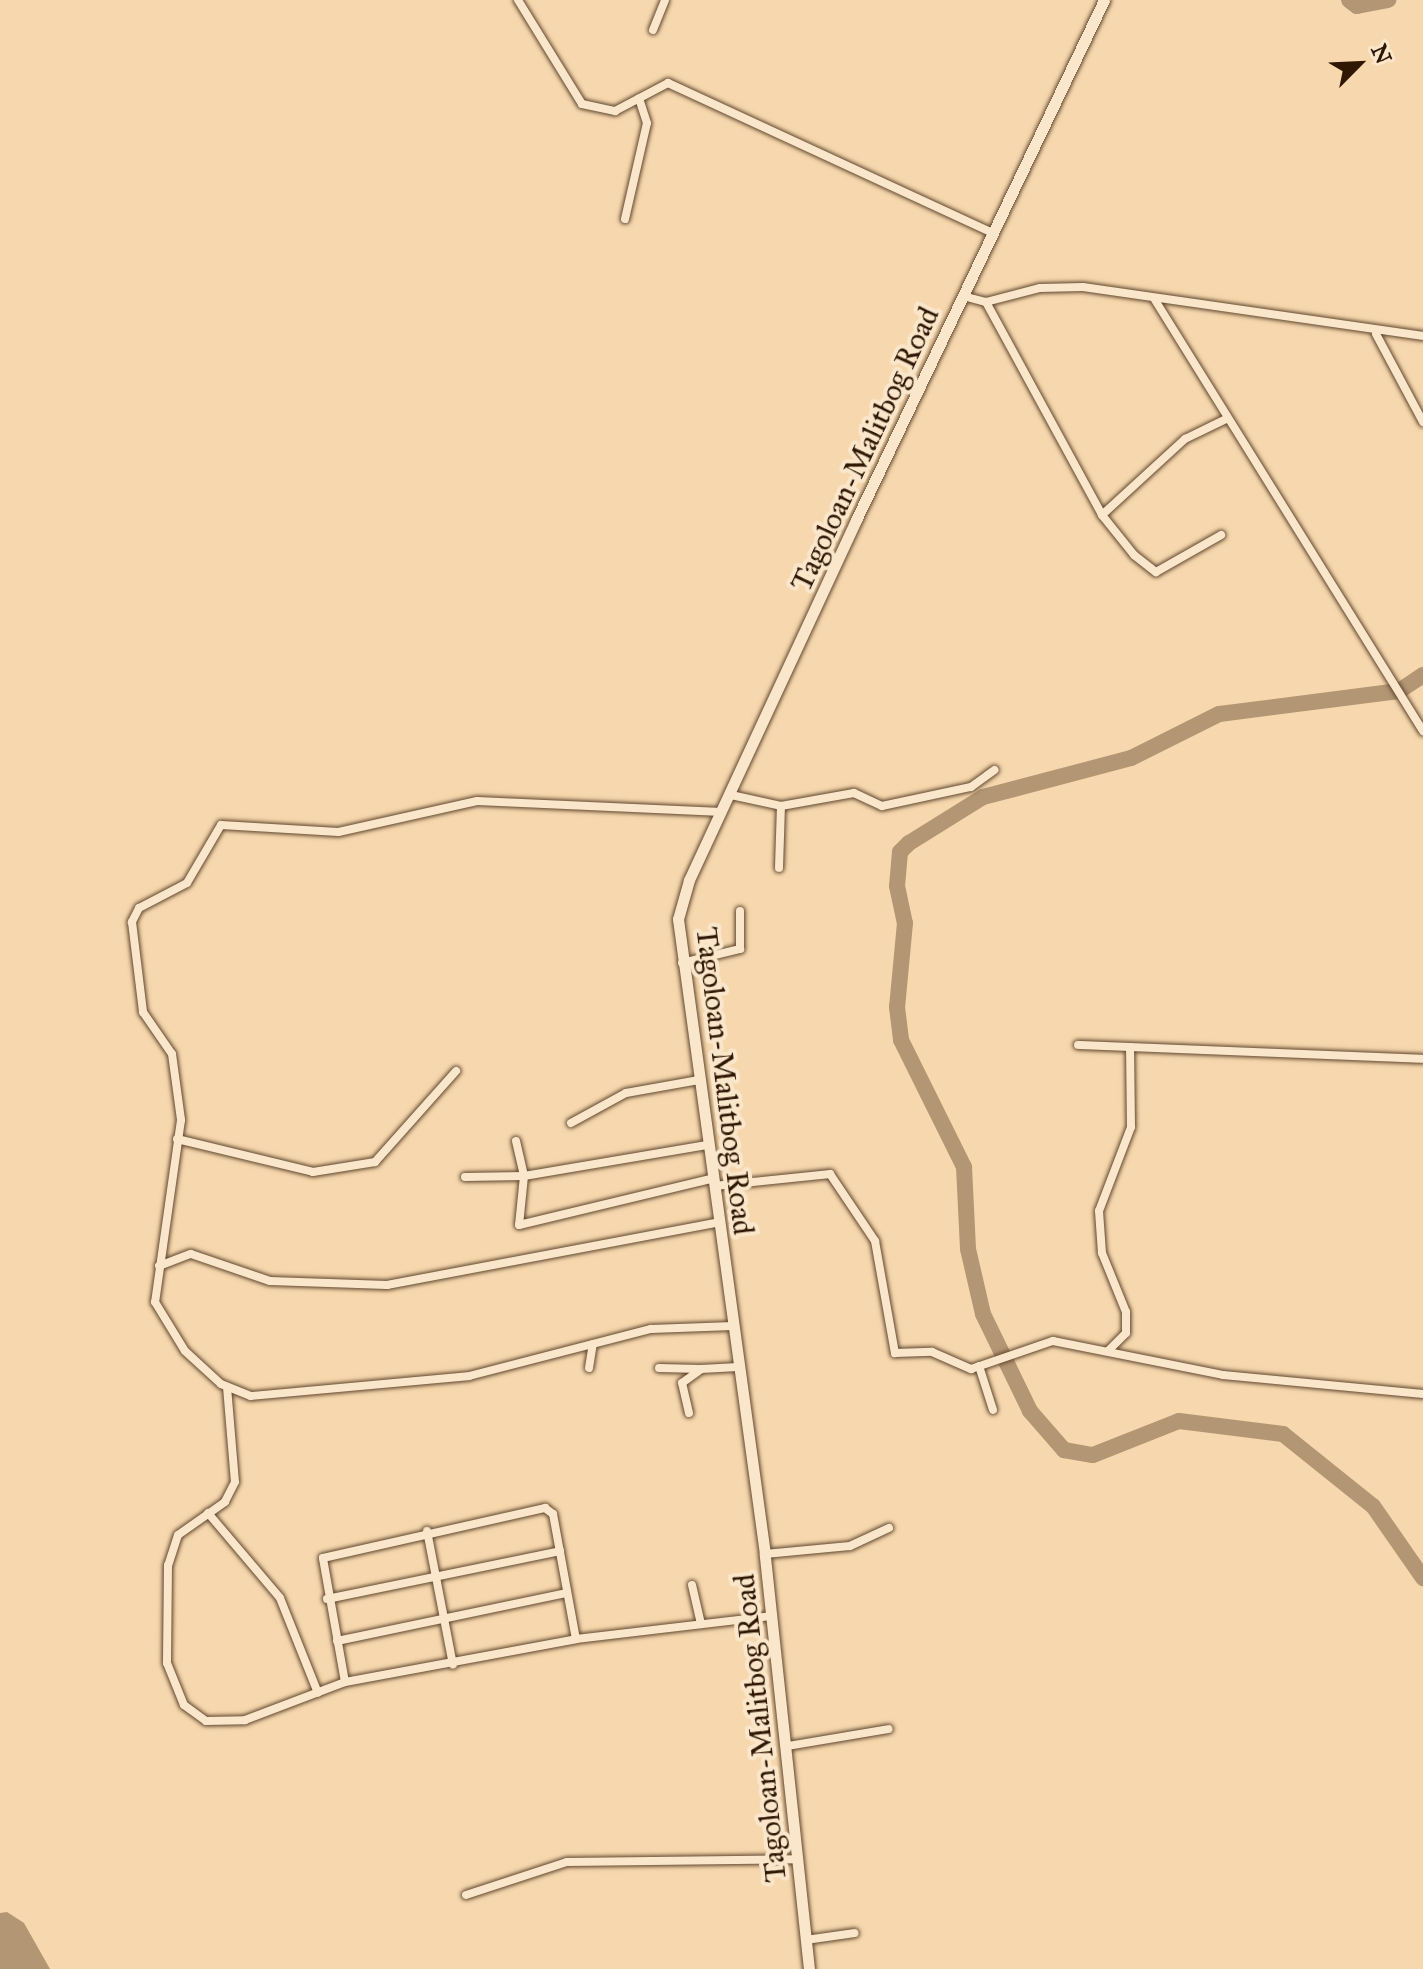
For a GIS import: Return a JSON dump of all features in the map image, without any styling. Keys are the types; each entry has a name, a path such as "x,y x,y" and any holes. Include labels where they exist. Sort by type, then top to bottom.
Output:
{"main road":[{"name":"Tagoloan-Malitbog Road","path":"809,1969 788,1746 765,1554 681,963 682,899 1104,0"}],"street":[{"path":"518,0 582,104 615,111 668,83 993,233"},
{"path":"653,30 665,0"},
{"path":"625,219 647,123 639,98"},
{"path":"963,296 986,302 1057,286 1376,334 1423,336"},
{"path":"1155,300 1226,419 1394,680 1423,731"},
{"path":"986,302 1102,515 1156,572 1221,535"},
{"path":"1376,334 1418,401 1423,422"},
{"path":"1102,515 1185,439 1226,419"},
{"path":"731,795 781,806 854,793 881,806 907,803 971,787 994,770"},
{"path":"722,812 477,801 338,832 221,825 187,883 139,908 132,922 143,1012 173,1059 177,1139 154,1291 161,1317 227,1387 251,1396 469,1376 674,1326 695,1332 733,1326"},
{"path":"779,868 781,806"},
{"path":"681,963 740,949 740,911"},
{"path":"1078,1045 1423,1059"},
{"path":"1108,1351 1126,1333 1126,1312 1102,1253 1099,1211 1131,1127 1130,1047"},
{"path":"177,1139 313,1172 375,1162 456,1071"},
{"path":"571,1123 626,1093 699,1080"},
{"path":"516,1141 524,1176 519,1225 712,1182 830,1174 875,1241 895,1353 932,1352 966,1368 979,1366 1045,1340 1223,1375 1423,1394"},
{"path":"465,1177 524,1176 708,1145"},
{"path":"159,1266 191,1254 270,1281 387,1285 719,1222"},
{"path":"589,1368 593,1344"},
{"path":"979,1366 993,1410"},
{"path":"659,1368 738,1367"},
{"path":"689,1413 682,1383 701,1369"},
{"path":"227,1387 235,1482 208,1513 178,1535 168,1565 167,1663 184,1705 220,1724 345,1682 453,1665 576,1639 771,1616"},
{"path":"345,1682 327,1599 323,1558 427,1531 548,1508 560,1551 576,1639"},
{"path":"208,1513 280,1598 318,1693"},
{"path":"765,1554 850,1546 889,1528"},
{"path":"427,1531 453,1665"},
{"path":"327,1599 560,1551"},
{"path":"692,1585 701,1624"},
{"path":"337,1641 567,1593"},
{"path":"788,1746 889,1729"},
{"path":"466,1895 567,1862 799,1859"},
{"path":"806,1940 855,1933"}],"shaded area":[{"path":"7,1912 24,1923 50,1969 0,1969 0,1913"}],"waterway":[{"path":"1349,0 1357,6 1388,0"},
{"path":"1423,675 1399,691 1219,714 1131,758 983,797 909,843 900,852 897,886 905,923 897,1007 901,1040 964,1167 968,1249 983,1314 1030,1411 1064,1450 1093,1455 1179,1421 1283,1434 1373,1506 1423,1578"}]}
